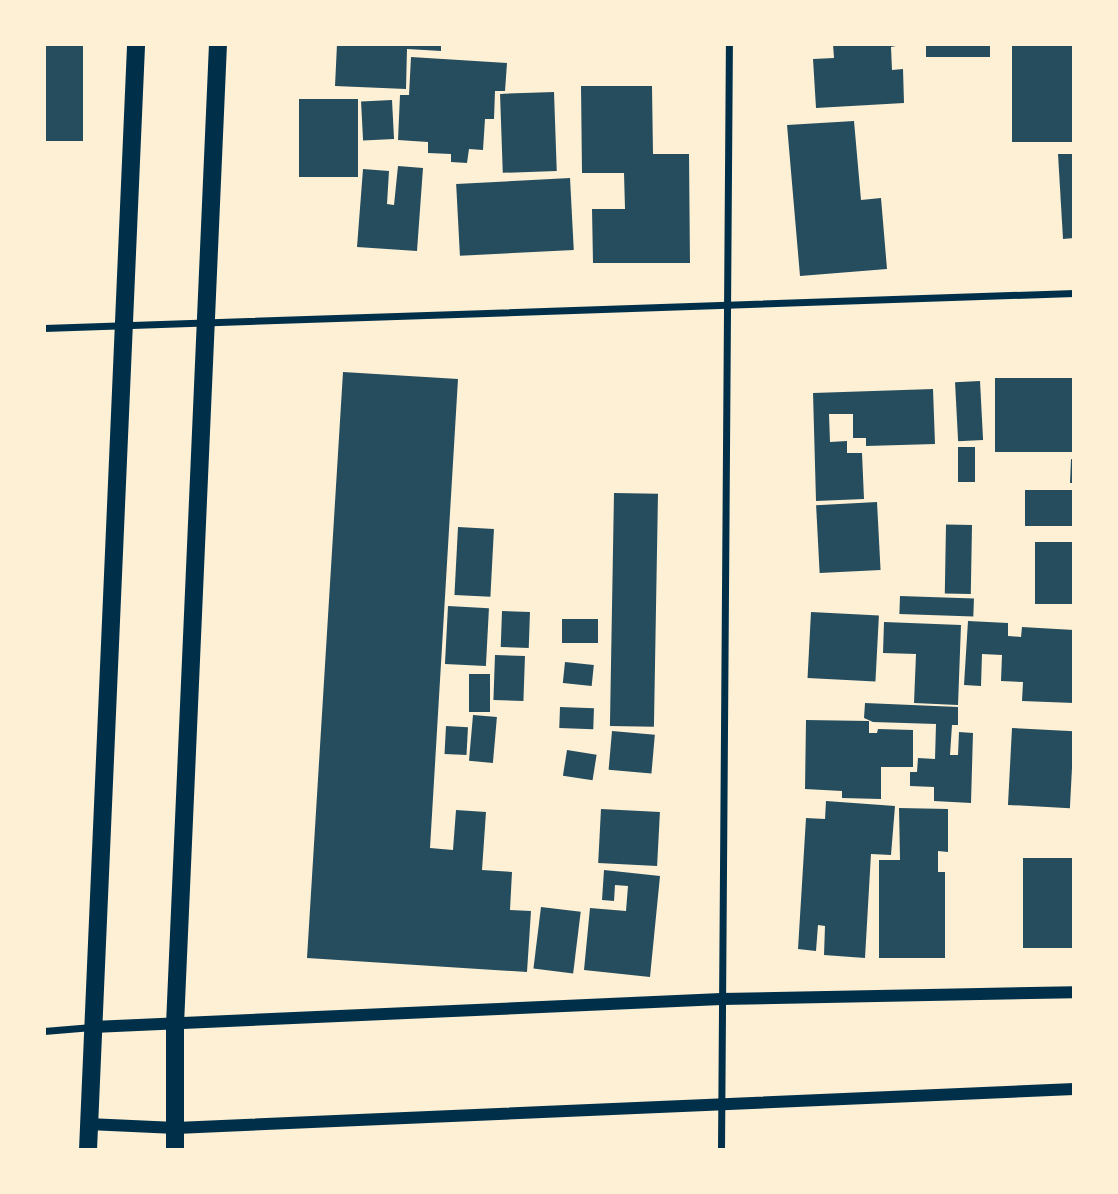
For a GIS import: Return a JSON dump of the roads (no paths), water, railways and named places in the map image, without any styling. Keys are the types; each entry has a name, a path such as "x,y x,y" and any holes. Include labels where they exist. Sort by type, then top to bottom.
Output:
{"main road":[{"path":"88,1150 136,44"},
{"path":"175,1150 175,1025 208,324 218,44"}],"street":[{"path":"721,1150 725,305 729,44"},
{"path":"44,328 123,328 1074,293"},
{"path":"44,1031 721,999 1074,992"},
{"path":"89,1124 176,1128 1074,1089"}]}
